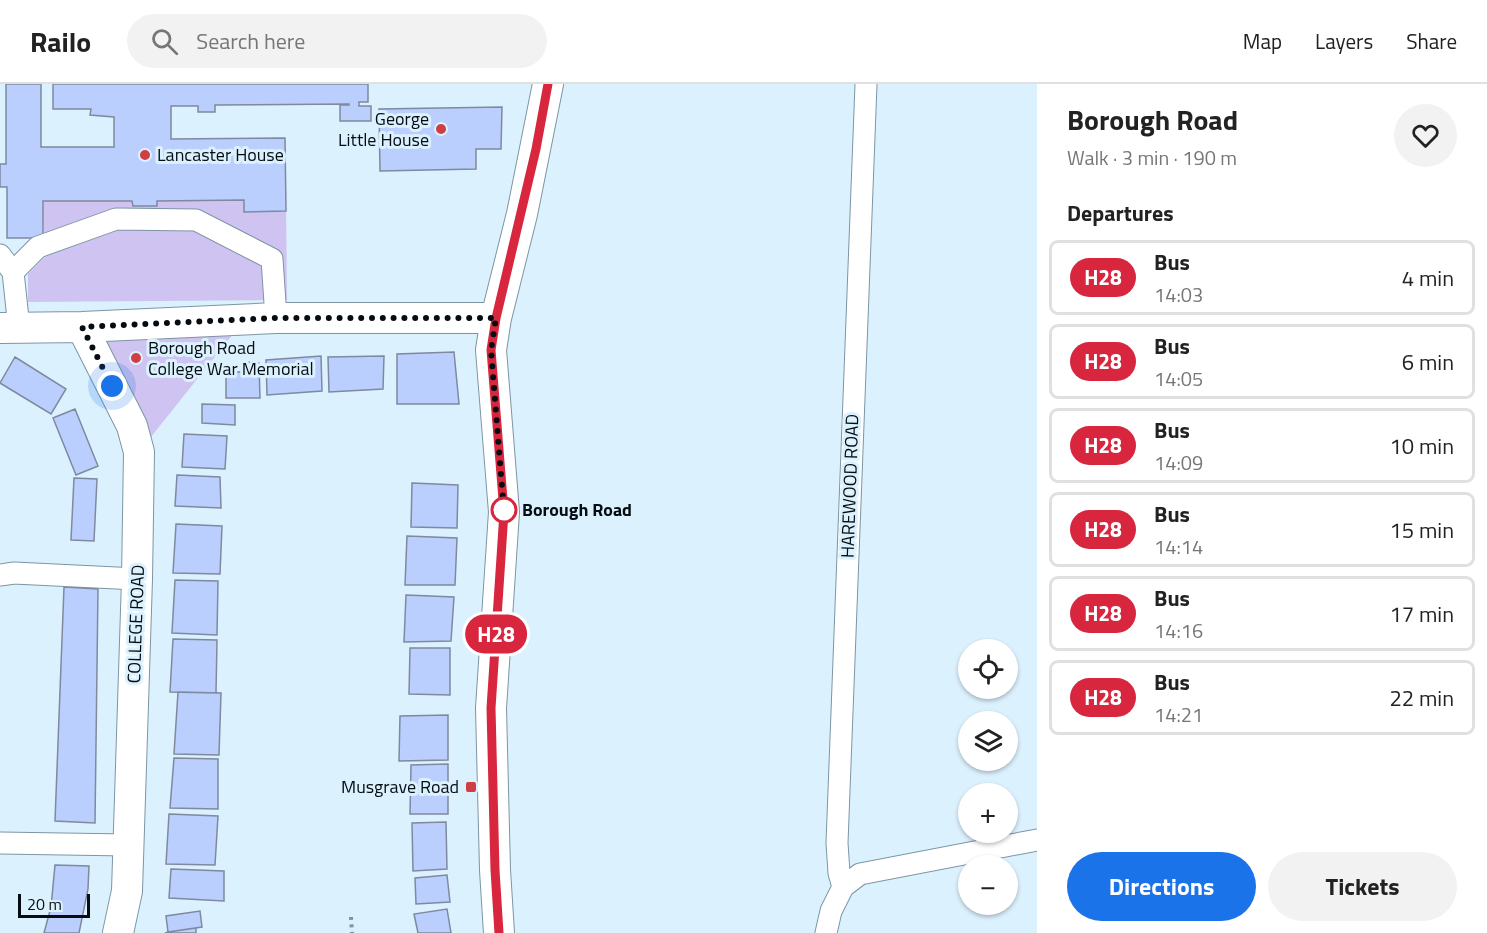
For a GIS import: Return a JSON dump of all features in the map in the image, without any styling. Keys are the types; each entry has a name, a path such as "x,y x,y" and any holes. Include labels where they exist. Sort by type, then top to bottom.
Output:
{"street":[{"path":"500,933 495,870 491,708 504,512 491,350 496,318 522,214 548,84"},
{"name":"HAREWOOD ROAD","path":"843,887 839,873 837,843 866,84"},
{"path":"276,318 272,259 196,220 116,219 38,247 7,263 10,328 276,318 496,318"},
{"name":"COLLEGE ROAD","path":"82,327 132,426 139,452 127,891 118,933"},
{"path":"0,575 14,573 137,579"},
{"path":"826,933 831,911 843,887 860,874 1037,840"},
{"path":"0,843 127,845"}],"path":[{"path":"351,917 352,933"}],"shaded area":[{"path":"43,201 286,201 287,300 28,302 28,274 45,257"},
{"path":"245,319 139,452 82,327"}],"building":[{"name":"Lancaster House","path":"6,84 41,84 41,147 114,147 114,117 90,115 91,109 53,109 53,84 368,84 368,102 359,102 359,106 371,106 371,121 340,121 340,105 349,104 215,105 215,112 198,112 198,106 171,106 171,139 285,138 286,211 244,212 244,200 157,201 157,206 133,206 132,201 43,201 43,238 7,238 7,187 0,187 0,164 6,164"},
{"name":"George Little House","path":"502,107 501,149 476,149 476,169 380,171 379,109"},
{"path":"454,352 459,404 397,404 397,354"},
{"path":"321,356 322,391 267,395 266,360"},
{"path":"384,356 383,389 329,392 328,357"},
{"path":"15,357 66,389 51,414 0,383"},
{"path":"243,362 259,363 260,398 226,398 226,372 243,372"},
{"path":"202,404 235,405 235,425 202,423"},
{"path":"75,409 98,466 76,475 53,418"},
{"path":"184,434 227,436 225,469 182,467"},
{"path":"177,475 220,477 221,508 175,506"},
{"path":"74,478 97,479 94,541 71,540"},
{"path":"412,483 458,485 457,528 411,527"},
{"path":"176,524 222,526 220,574 173,573"},
{"path":"407,536 457,538 455,585 405,585"},
{"path":"175,580 218,581 217,635 172,633"},
{"path":"64,587 98,589 95,823 55,821"},
{"path":"406,595 454,597 451,641 404,642"},
{"path":"173,639 217,640 216,693 170,692"},
{"path":"410,648 450,648 450,695 409,694"},
{"path":"178,692 221,693 219,755 174,754"},
{"path":"448,715 448,760 399,761 400,716"},
{"path":"174,758 218,759 218,809 170,808"},
{"path":"448,764 448,814 410,814 411,765"},
{"path":"169,814 218,816 215,865 166,864"},
{"path":"446,822 447,869 413,871 412,823"},
{"path":"55,865 89,866 88,889 79,933 44,933 51,907"},
{"path":"171,869 224,871 224,901 169,898"},
{"path":"447,875 450,902 416,904 415,878"},
{"path":"447,909 451,933 418,933 414,914"},
{"path":"200,911 202,927 168,932 166,916"},
{"path":"196,928 196,933 165,933 168,932"}],"bus line":[{"name":"H28","path":"499,933 491,708 504,512 491,350 496,318 541,127 548,84"}],"place":[{"name":"George Little House","path":"441,129"},
{"name":"Lancaster House","path":"145,155"},
{"name":"Borough Road College War Memorial","path":"136,358"},
{"name":"Borough Road","path":"504,510"},
{"name":"Musgrave Road","path":"471,787"}],"route":[{"path":"112,386 82,327 276,318 496,318 491,350 504,512 504,510"}]}
